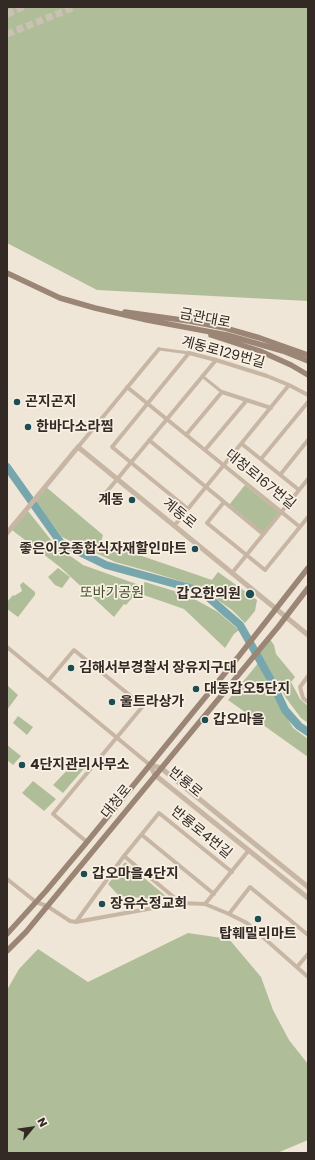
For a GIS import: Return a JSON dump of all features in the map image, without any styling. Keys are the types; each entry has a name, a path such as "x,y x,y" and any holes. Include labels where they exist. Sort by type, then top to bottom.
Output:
{"main road":[{"name":"금관대로","path":"7,273 60,298 147,320 227,335 283,351 308,361"},
{"name":"금관대로","path":"95,308 189,320 225,328 286,346 308,355"},
{"path":"186,327 260,351 291,365 308,375"},
{"path":"286,346 308,350"},
{"path":"276,609 308,568"},
{"path":"286,617 308,588"},
{"name":"대청로","path":"7,934 87,842 276,609"},
{"name":"대청로","path":"7,951 26,932 48,906 286,617"}],"street":[{"name":"계동로129번길","path":"78,447 159,349 189,353 216,360 267,376 308,395"},
{"path":"188,509 112,447 189,353"},
{"path":"99,501 216,360"},
{"path":"202,376 222,392 271,408"},
{"path":"174,526 289,385"},
{"name":"대청로167번길","path":"127,387 300,527"},
{"path":"186,435 222,392"},
{"name":"대청로167번길","path":"206,450 247,400"},
{"path":"261,459 308,402"},
{"path":"149,440 263,534"},
{"path":"280,475 308,440"},
{"path":"242,444 299,490"},
{"path":"7,533 78,447"},
{"name":"계동로","path":"78,447 308,635"},
{"path":"232,573 308,479"},
{"path":"224,502 207,523 264,570 308,517"},
{"path":"7,647 150,764"},
{"path":"48,681 74,650 143,706 53,814 87,842"},
{"path":"308,676 300,686 303,698 308,702"},
{"name":"반룡로","path":"150,764 161,768 308,887"},
{"name":"반룡로","path":"150,764 155,775 308,898"},
{"name":"반룡로4번길","path":"76,922 124,856 159,813 232,872"},
{"path":"142,835 214,894"},
{"path":"205,904 249,850"},
{"path":"124,856 181,903"},
{"path":"7,879 36,902 48,906 70,922 181,903 205,904 247,923 308,977"},
{"path":"229,914 250,887 308,935"},
{"path":"297,967 308,954"}],"green space":[{"path":"7,7 308,7 308,301 97,290 7,243"},
{"path":"245,485 280,513 264,533 229,505"},
{"path":"46,487 103,535 101,542 212,580 218,572 257,600 255,611 245,623 232,610 199,587 115,562 62,537 36,502"},
{"name":"또바기공원","path":"28,511 55,545 83,565 142,586 145,582 187,595 218,612 239,630 234,634 225,648 184,609 138,593 140,589 126,605 124,604 114,617 60,567 12,530"},
{"path":"58,568 70,577 62,588 55,585 48,577"},
{"path":"23,582 35,592 35,595 18,617 7,609 7,602 13,595 14,596 22,591 20,585"},
{"path":"269,638 274,645 276,654 295,677 291,682 300,699 308,706 308,723 301,718 286,698 259,651"},
{"path":"259,662 271,689 293,728 308,739 308,757 228,700"},
{"path":"7,685 18,695 7,710"},
{"path":"18,716 33,727 27,735 13,723"},
{"path":"7,745 21,756 13,765 7,760"},
{"path":"78,759 87,765 63,793 53,785"},
{"path":"33,781 56,799 44,811 22,793"},
{"path":"125,862 167,897 167,900 119,896 108,884"},
{"path":"188,933 229,939 261,977 273,1010 289,1040 308,1064 308,1140 277,1153 7,1153 7,990 19,969 38,949 88,982"}],"waterway":[{"path":"7,467 61,543 106,565 201,591 240,625 270,678 285,710 299,726 308,732"}],"tunnel":[{"path":"7,14 23,7"},
{"path":"7,34 75,7"}],"place":[{"name":"곤지곤지","path":"17,402"},
{"name":"한바다소라찜","path":"28,427"},
{"name":"계동","path":"132,500"},
{"name":"좋은이웃종합식자재할인마트","path":"195,549"},
{"name":"갑오한의원","path":"250,594"},
{"name":"김해서부경찰서 장유지구대","path":"71,668"},
{"name":"대동갑오5단지","path":"196,689"},
{"name":"울트라상가","path":"112,702"},
{"name":"갑오마을","path":"205,720"},
{"name":"4단지관리사무소","path":"22,765"},
{"name":"갑오마을4단지","path":"84,874"},
{"name":"장유수정교회","path":"102,904"},
{"name":"탑훼밀리마트","path":"258,919"}]}
